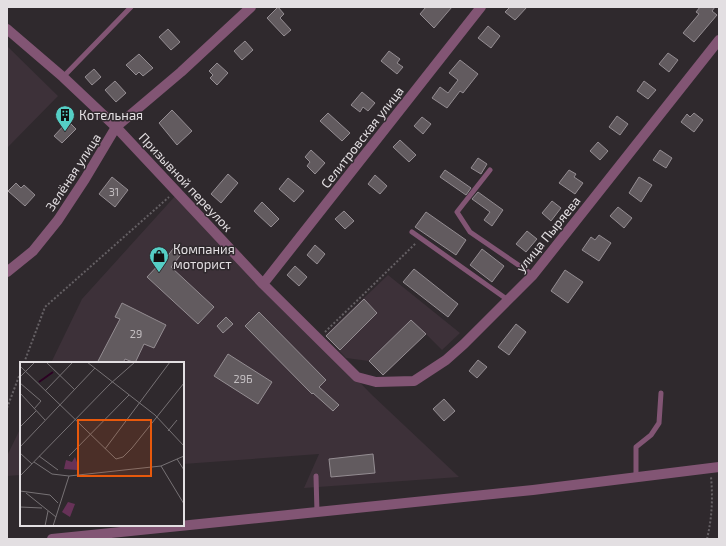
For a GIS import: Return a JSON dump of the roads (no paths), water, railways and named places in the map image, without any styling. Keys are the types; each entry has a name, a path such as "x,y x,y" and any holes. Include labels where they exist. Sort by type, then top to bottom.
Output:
{"street":[{"name":"Зелёная улица","path":"7,272 33,251 58,220 85,180 116,127 181,72 251,7"},
{"name":"Селитровская улица","path":"263,284 481,7"},
{"name":"Призывной переулок","path":"7,29 63,77 116,127 263,284 357,377"},
{"name":"улица Пыряева","path":"357,377 376,382 414,381 446,360 533,275 719,40"},
{"path":"184,526 533,490 715,468"},
{"path":"52,539 180,526"}],"lane":[{"path":"63,77 131,7"},
{"path":"490,170 457,212 470,232 533,275"},
{"path":"412,232 508,300"},
{"path":"636,477 636,447 651,435 658,423 661,393"},
{"path":"316,476 317,512"}],"place":[{"name":"Котельная","path":"65,132"},
{"name":"Компания моторист","path":"159,273"}]}
